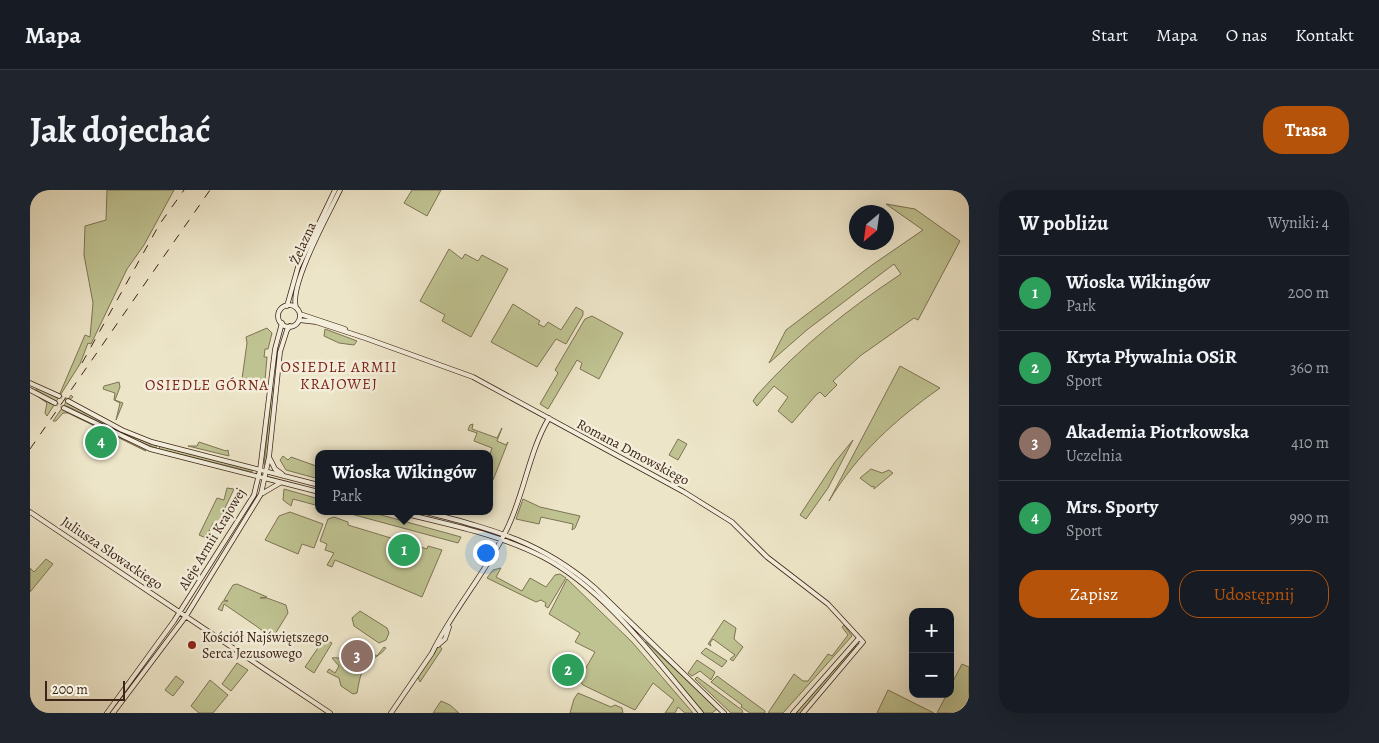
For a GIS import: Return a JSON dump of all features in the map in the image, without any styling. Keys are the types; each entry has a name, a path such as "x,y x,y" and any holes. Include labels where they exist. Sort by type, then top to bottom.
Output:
{"street":[{"name":"Żelazna","path":"287,306 297,269 334,190"},
{"name":"Żelazna","path":"296,307 295,302 299,278 340,190"},
{"path":"287,306 296,307 300,314 299,320 290,326 282,323 279,314 287,306"},
{"name":"Romana Dmowskiego","path":"300,314 473,377 678,488 725,518 767,557 832,606 861,640"},
{"name":"Romana Dmowskiego","path":"299,320 317,320"},
{"name":"Aleje Armii Krajowej","path":"107,713 186,604 251,500 259,477 275,349 282,323"},
{"name":"Aleje Armii Krajowej","path":"112,713 186,616 261,494 269,458 280,352 290,326"},
{"path":"30,382 59,396"},
{"path":"30,390 55,403"},
{"path":"68,401 143,438 315,484"},
{"path":"64,408 150,449 315,491"},
{"path":"391,713 440,639 445,639 444,634 505,534 549,418"},
{"path":"269,458 275,469 289,477"},
{"path":"261,494 281,482"},
{"name":"Juliusza Słowackiego","path":"30,512 330,713"},
{"path":"410,515 501,540 543,557 585,586 640,642 701,713"},
{"path":"436,515 505,534 539,548 575,571 724,713"},
{"path":"174,621 174,608 186,604"},
{"path":"180,623 192,620 191,608"},
{"path":"793,713 861,640"},
{"path":"803,713 861,640"}],"green space":[{"path":"107,190 174,190 144,245 127,269 91,344 88,343 80,364 47,416 45,413 47,403 34,394 51,404 55,401 36,390 37,388 58,398 85,335 90,337 93,303 84,255 85,226 106,220"},
{"path":"412,190 441,190 427,216 404,203"},
{"path":"894,205 915,209 960,241 918,320 914,318 860,356 833,381 837,385 825,397 820,392 816,395 792,423 778,411 788,397 774,386 757,406 753,401 757,395 807,345 843,315 901,274 894,264 808,329 769,363 786,330 872,265 923,230 894,210"},
{"path":"449,249 462,259 465,254 478,261 482,255 508,269 471,337 442,321 445,315 420,301"},
{"path":"513,304 540,321 538,324 544,327 548,322 561,330 576,307 583,311 583,315 566,344 556,339 537,367 491,342"},
{"path":"592,316 623,333 599,379 580,369 582,363 577,360 548,409 540,404 558,373 555,370 585,319"},
{"path":"267,328 272,333 268,349 265,349 264,357 267,357 265,380 259,380 258,384 244,382 242,379 247,343 246,337"},
{"path":"325,329 357,341 354,345 339,343 324,336"},
{"path":"900,366 940,388 878,438 852,468 829,501"},
{"path":"119,382 120,387 115,400 123,403 116,420 120,403 114,400 115,393 103,389 104,386"},
{"path":"272,388 275,388 266,465 264,464"},
{"path":"71,395 73,397 68,401 69,404 127,435 157,446 156,448 133,439 67,406 65,406 65,411 146,451 68,413 63,413 56,421 53,421"},
{"path":"473,424 472,429 497,438 502,428 497,441 506,445 508,442 493,480 493,450 474,441 477,433 468,430 470,425"},
{"path":"678,439 687,444 678,460 669,455"},
{"path":"853,440 828,488 806,519 800,515 835,462"},
{"path":"199,442 228,450 229,456 188,446 197,446"},
{"path":"160,446 252,470 252,472 159,449"},
{"path":"283,456 288,460 291,457 315,466 315,478 286,470 280,460"},
{"path":"871,469 882,473 889,470 893,473 874,489 874,486 872,487 860,478"},
{"path":"227,488 234,489 217,525 213,523 206,538 199,535 217,498 224,500"},
{"path":"284,489 315,498 315,505 293,499 291,506 283,500"},
{"path":"523,499 540,507 580,516 575,528 572,530 573,524 541,517 539,524 516,519"},
{"path":"290,512 323,524 314,548 302,544 298,554 265,540 279,516"},
{"path":"355,515 381,515 461,537 458,543"},
{"path":"334,517 348,522 348,525 427,549 428,546 442,550 422,597 335,560 332,567 327,565 334,553 325,550 327,544 320,541 328,519"},
{"path":"46,559 53,564 30,592 30,568 34,572"},
{"path":"501,568 496,577 522,591 530,578 546,587 555,575 560,574 566,578 548,608 545,606 546,603 541,600 536,602 487,578 493,570"},
{"path":"567,579 632,642 693,713 685,713 678,707 675,713 665,713 674,700 653,683 635,710 583,685 579,680 595,652 575,642 580,633 549,614"},
{"path":"237,584 267,597 260,598 267,598 286,605 288,613 272,639 224,604 222,611 218,609 223,601 228,601 224,600 233,585"},
{"path":"360,611 387,628 389,633 386,640 379,643 354,626 352,618"},
{"path":"724,620 736,628 734,639 743,647 733,661 730,659 735,655 713,639 710,643 711,646 708,644"},
{"path":"844,625 852,636 783,713 768,713 794,674 803,681 808,681 828,654 832,656 848,635 842,627"},
{"path":"324,639 332,643 314,673 305,667"},
{"path":"646,642 717,709 712,713 704,713 644,643"},
{"path":"439,645 442,649 420,682 418,677"},
{"path":"855,646 802,713 795,713"},
{"path":"384,647 386,648 380,654 368,663 363,670 357,693 353,694 341,686 339,678 327,672 329,669 335,673 339,666 332,658 342,659 357,668 370,652 377,656"},
{"path":"706,648 727,661 722,667 701,653"},
{"path":"697,660 715,672 711,680 700,671 692,676 688,673"},
{"path":"237,663 248,670 231,691 222,684"},
{"path":"962,664 969,667 969,713 937,713 945,698 954,698 954,679"},
{"path":"176,676 184,682 173,696 165,690"},
{"path":"717,676 765,711 765,713 750,713 741,707 742,705 711,682"},
{"path":"697,677 742,710 743,713 731,713 695,679"},
{"path":"210,680 228,695 213,713 199,713 191,706"},
{"path":"888,690 934,713 877,713"},
{"path":"578,693 611,707 615,705 622,708 623,713 570,713"},
{"path":"441,701 450,705 459,713 433,713"}],"tunnel":[{"path":"59,396 68,401"},
{"path":"55,403 64,408"}],"railway":[{"path":"82,363 159,225 184,190"},
{"path":"30,449 210,190"}],"place":[{"name":"Mrs. Sporty","path":"101,442"},
{"name":"Wioska Wikingów","path":"404,550"},
{"name":"Kościół Najświętszego Serca Jezusowego","path":"192,645"},
{"name":"Akademia Piotrkowska","path":"357,656"},
{"name":"Kryta Pływalnia OSiR","path":"568,670"}],"district":[{"name":"OSIEDLE ARMII KRAJOWEJ","path":"339,376"},
{"name":"OSIEDLE GÓRNA","path":"207,385"}]}
